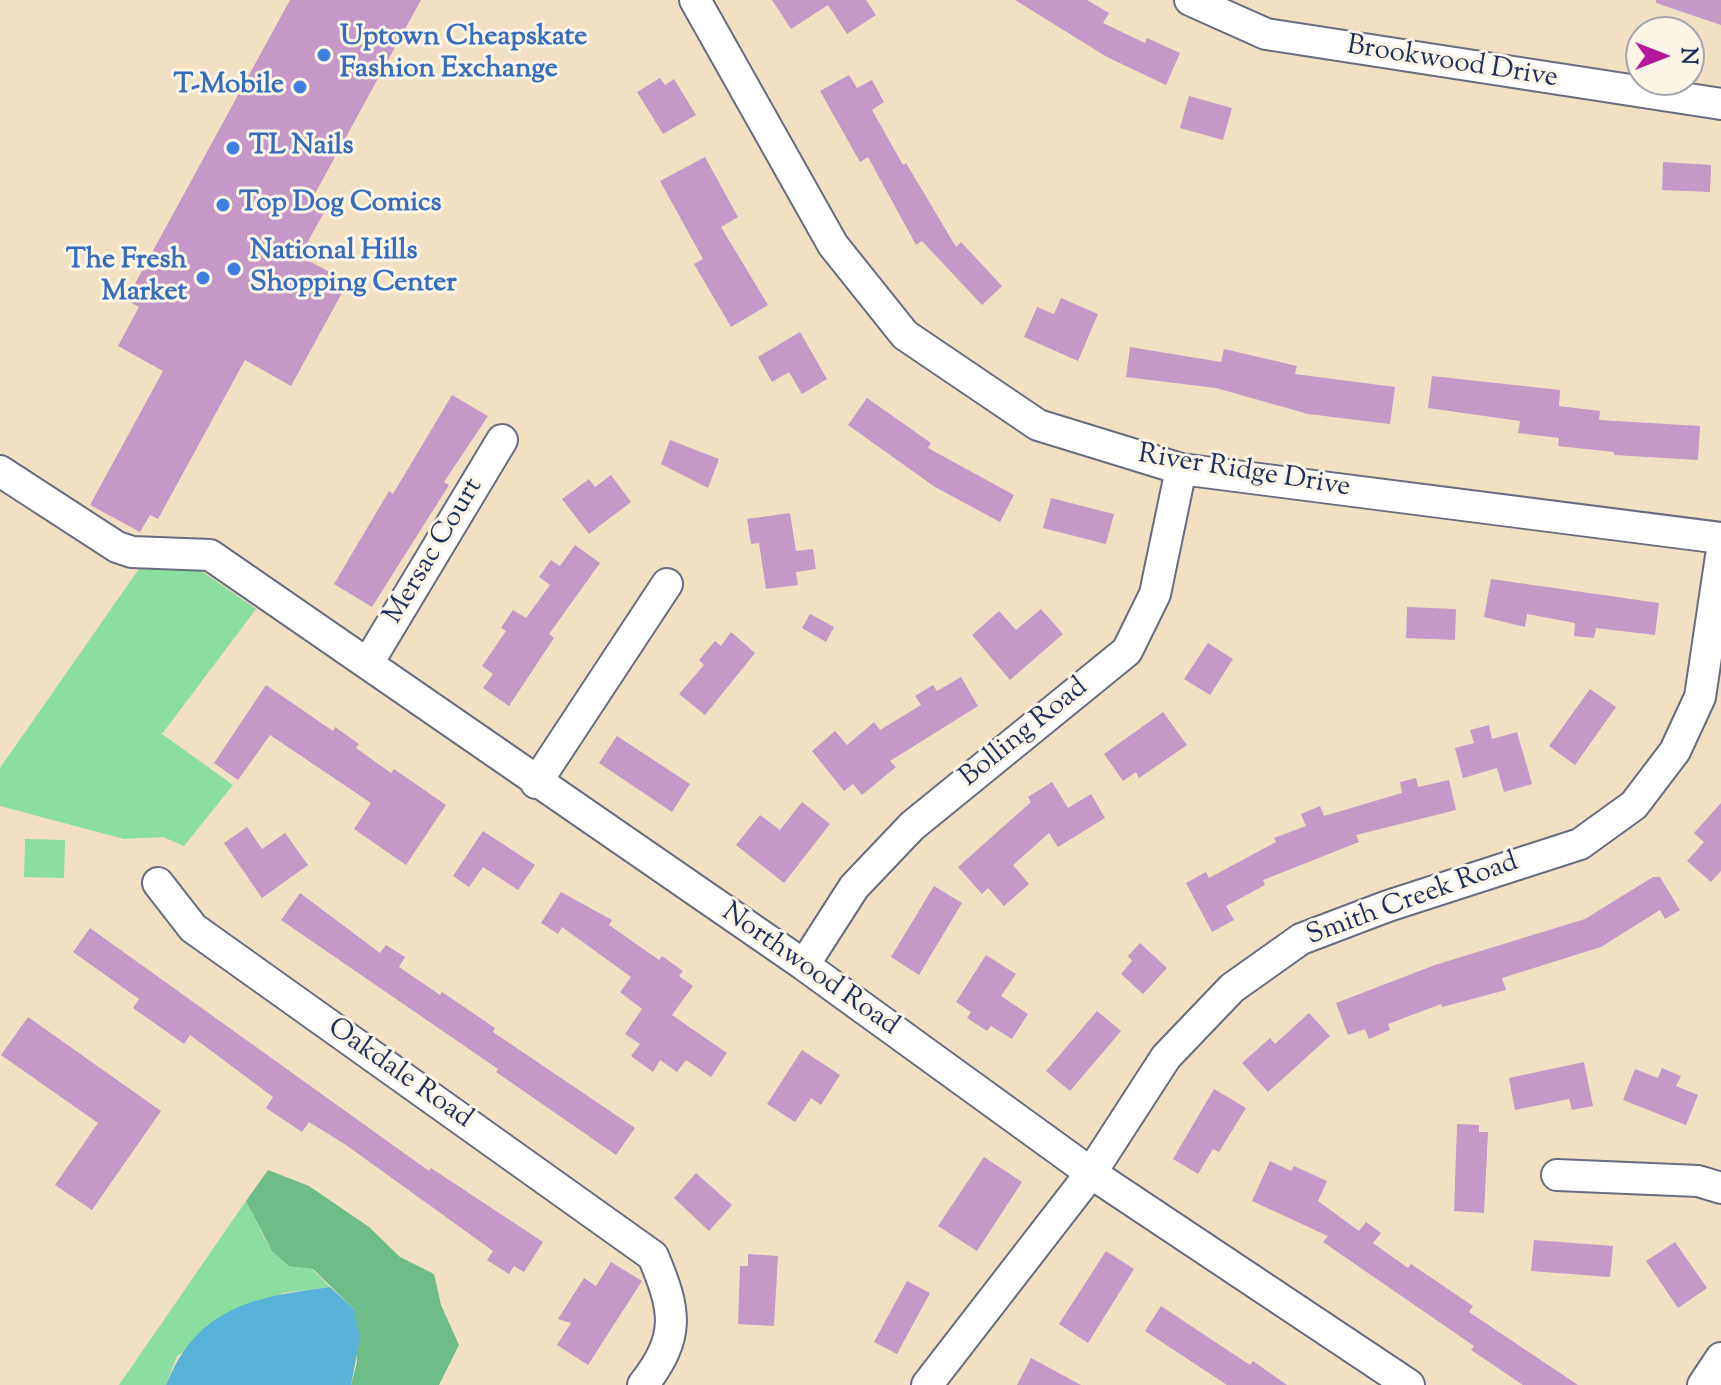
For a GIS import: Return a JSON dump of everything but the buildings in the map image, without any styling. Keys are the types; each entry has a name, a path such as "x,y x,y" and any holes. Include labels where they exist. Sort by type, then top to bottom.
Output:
{"street":[{"name":"River Ridge Drive","path":"695,0 833,245 905,335 1038,425 1181,469 1721,538"},
{"name":"Brookwood Drive","path":"1190,0 1266,34 1721,104"},
{"name":"Mersac Court","path":"368,663 502,440"},
{"name":"Bolling Road","path":"804,965 854,887 912,826 1127,651 1155,594 1181,469"},
{"name":"Northwood Road","path":"0,471 117,547 132,552 210,555 536,783 804,965 1091,1173 1409,1385"},
{"name":"Smith Creek Road","path":"927,1385 1091,1173 1166,1057 1232,988 1301,939 1388,906 1580,844 1634,805 1675,751 1700,697 1721,556"},
{"path":"536,783 667,584"},
{"name":"Oakdale Road","path":"158,883 193,928 653,1256 666,1287 674,1325 663,1359 643,1385"},
{"path":"1557,1175 1698,1181 1721,1188"},
{"path":"1703,1385 1721,1358"}],"green space":[{"path":"190,563 256,609 162,734 233,785 184,846 163,837 124,839 0,806 0,768 141,566"},
{"path":"25,839 65,840 64,878 24,877"},
{"path":"268,1170 309,1186 369,1227 400,1257 434,1274 441,1305 459,1345 439,1385 351,1385 357,1362 354,1309 313,1269 289,1266 272,1251 246,1201"},
{"path":"246,1201 277,1255 297,1266 312,1269 330,1287 283,1293 177,1356 166,1385 119,1385"}],"water":[{"path":"330,1287 354,1309 360,1338 351,1385 166,1385 194,1338 211,1322 231,1310 277,1296"}],"place":[{"name":"Uptown Cheapskate Fashion Exchange","path":"324,55"},
{"name":"T-Mobile","path":"300,87"},
{"name":"TL Nails","path":"233,148"},
{"name":"Top Dog Comics","path":"223,205"},
{"name":"National Hills Shopping Center","path":"234,269"},
{"name":"The Fresh Market","path":"203,278"}]}
